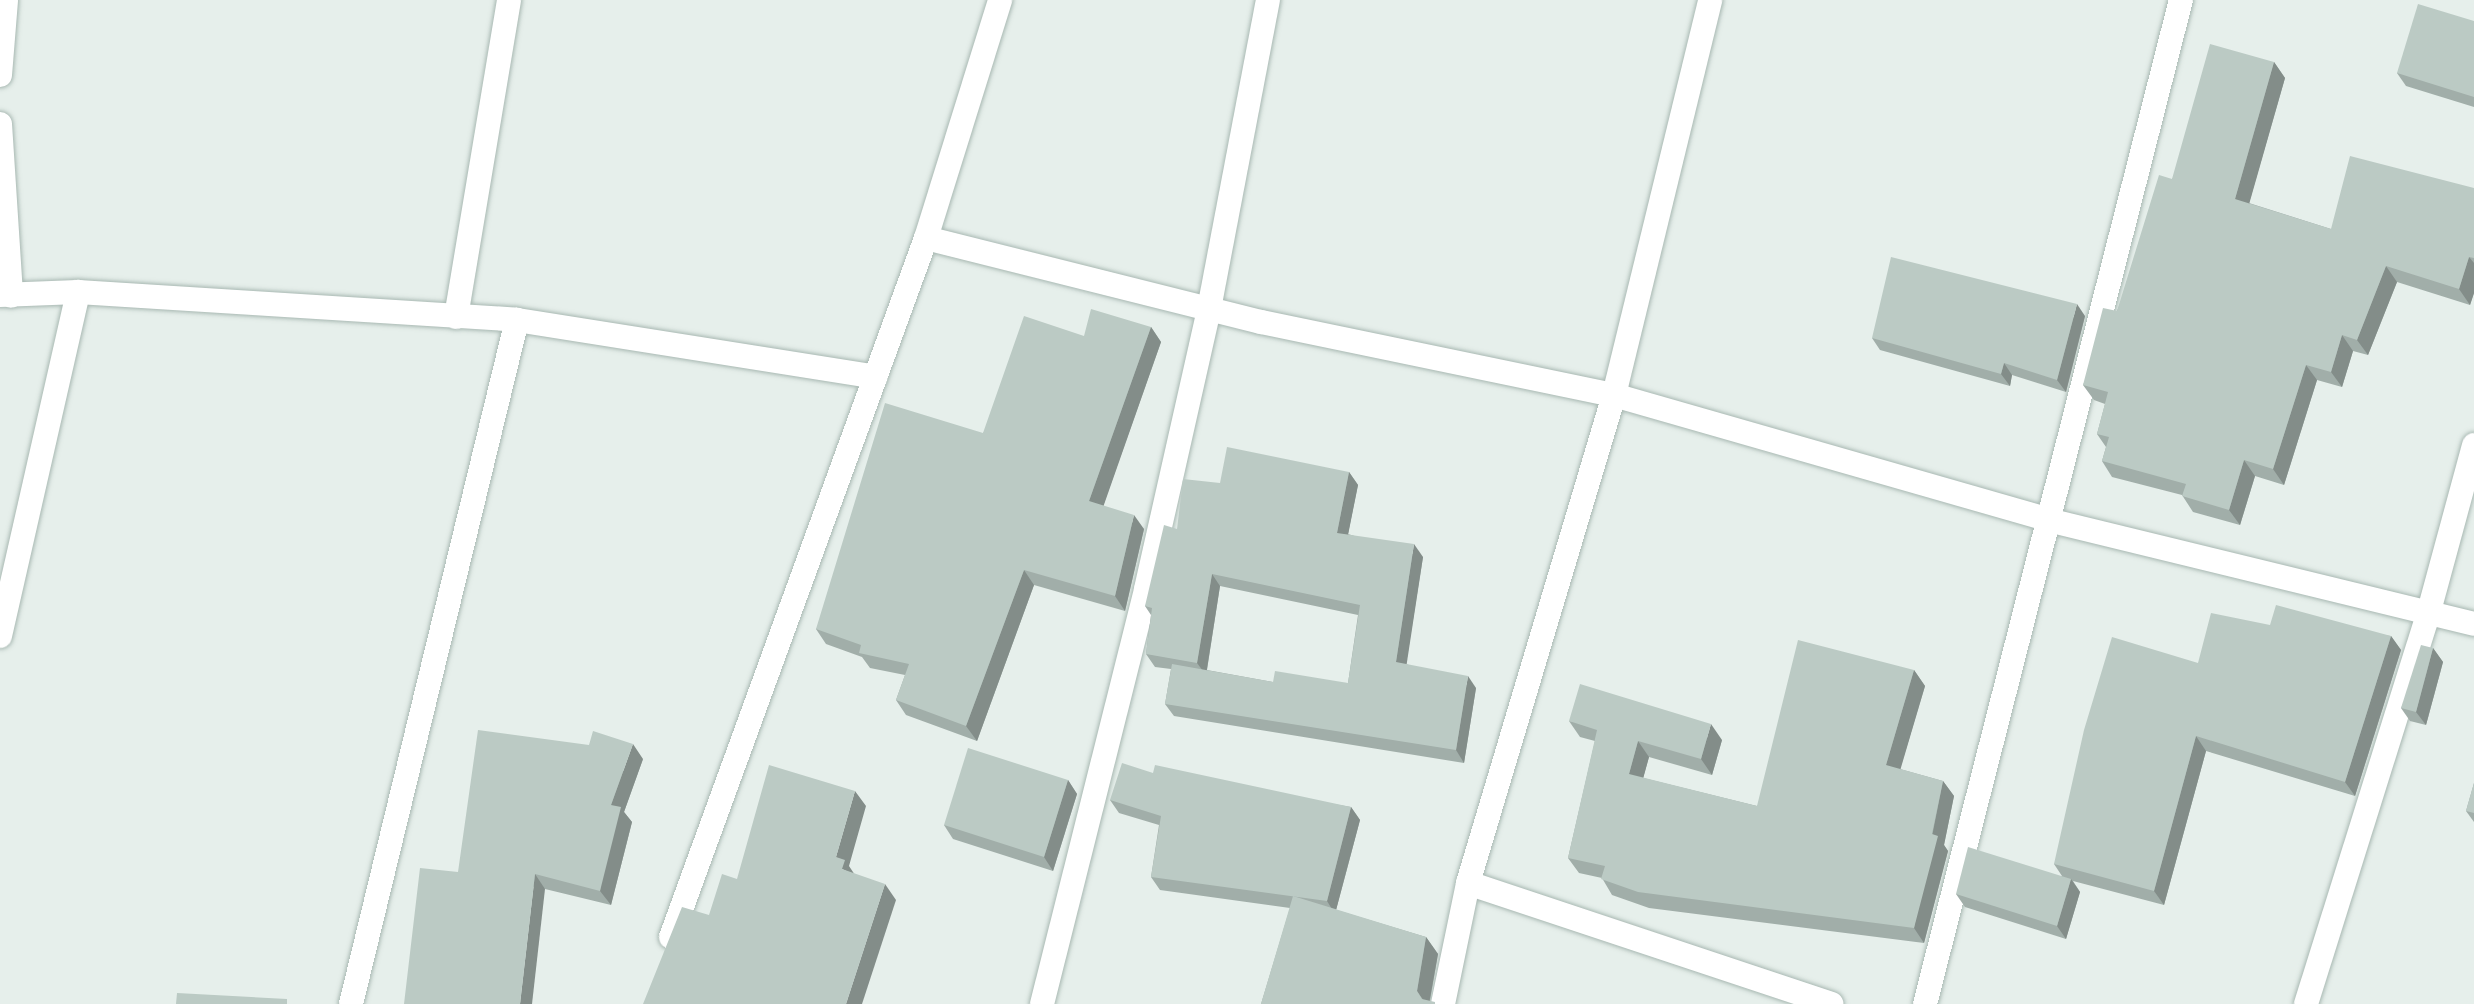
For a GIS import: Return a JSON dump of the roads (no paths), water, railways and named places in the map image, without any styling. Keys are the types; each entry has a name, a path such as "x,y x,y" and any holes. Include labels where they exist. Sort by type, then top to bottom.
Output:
{"street":[{"path":"0,75 6,0"},
{"path":"456,317 509,0"},
{"path":"661,963 926,238 1000,0"},
{"path":"1042,1004 1146,589 1209,309 1268,0"},
{"path":"1443,1004 1468,883 1614,395 1710,0"},
{"path":"1925,1004 2052,521 2181,0"},
{"path":"0,124 5,296 78,292 517,320 875,377"},
{"path":"926,238 1209,309 1614,395 2052,521 2474,624"},
{"path":"0,636 78,292"},
{"path":"351,1004 517,320"},
{"path":"2306,1004 2429,611 2474,445"},
{"path":"1468,883 1831,1004"}]}
